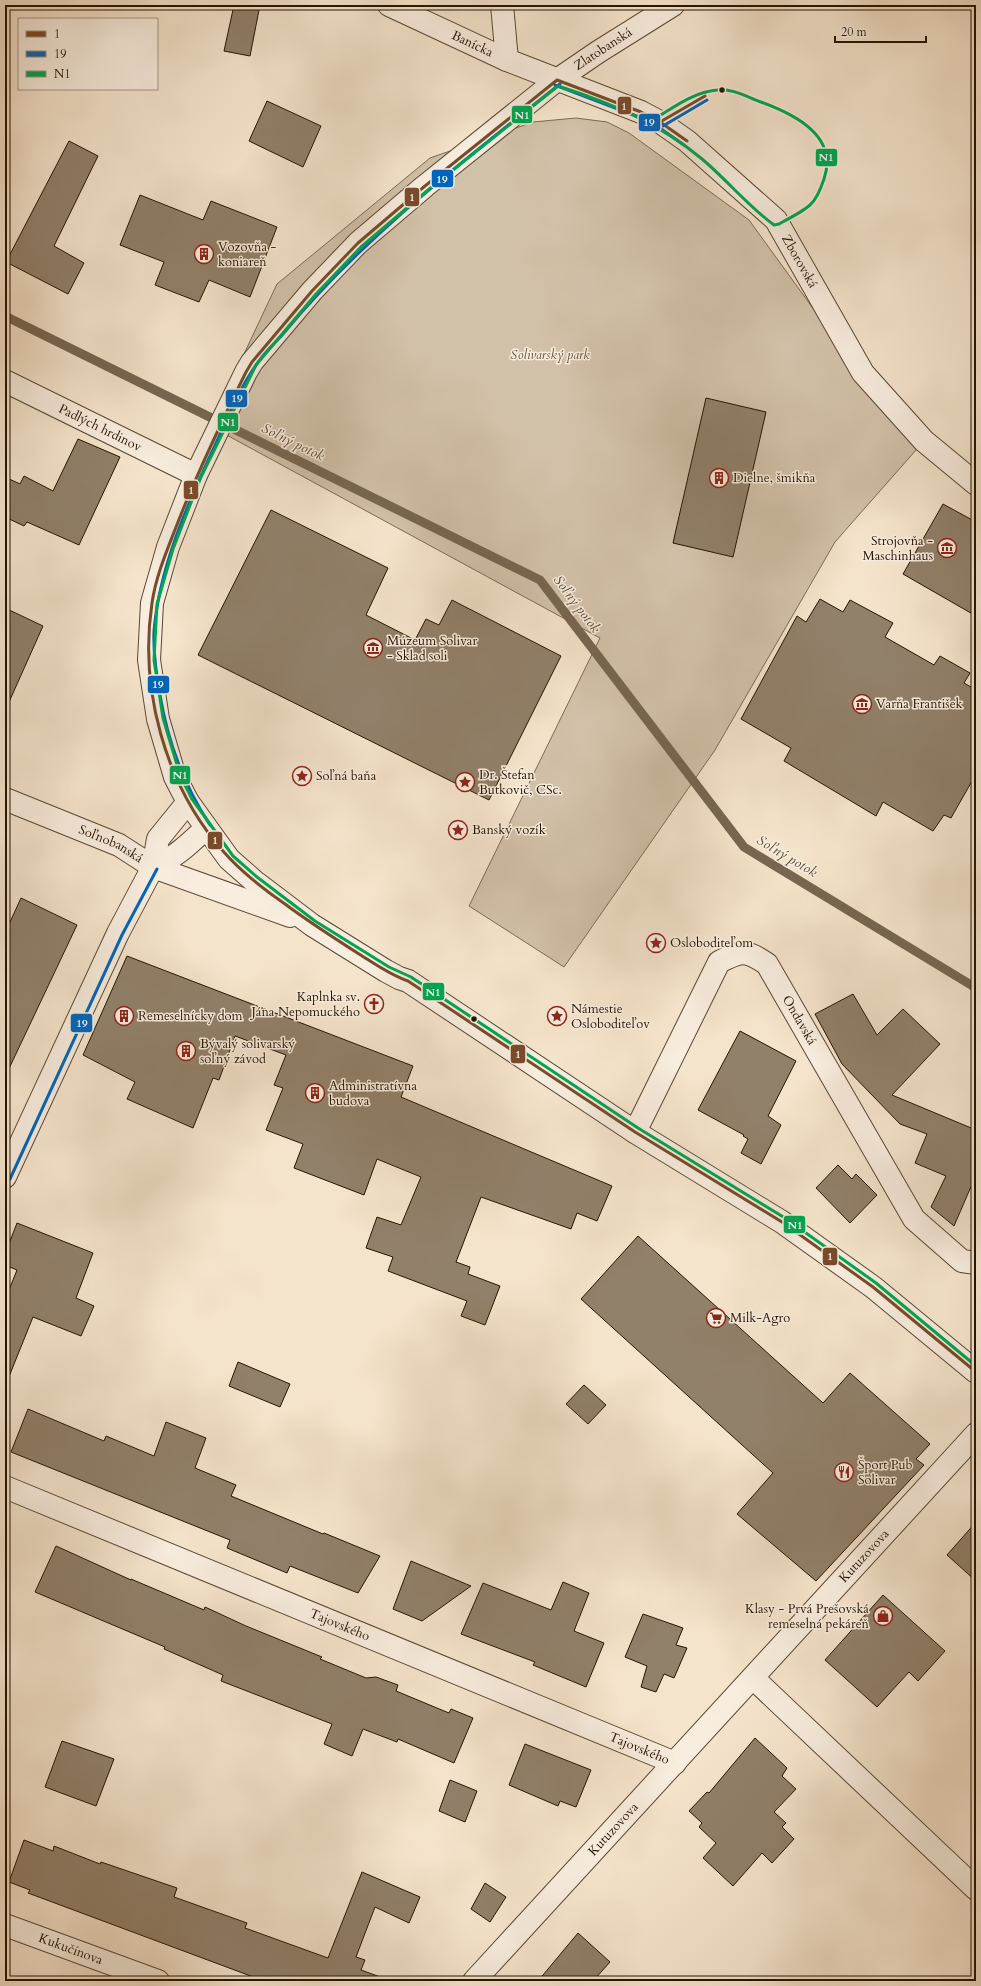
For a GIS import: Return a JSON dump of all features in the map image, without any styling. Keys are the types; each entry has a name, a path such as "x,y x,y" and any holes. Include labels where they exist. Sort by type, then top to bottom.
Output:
{"street":[{"name":"Banícka","path":"389,5 507,60 557,80"},
{"path":"425,5 441,30"},
{"path":"502,5 507,60"},
{"name":"Zlatobanská","path":"206,828 188,802 175,777 166,751 158,719 149,660 152,602 168,547 196,475 246,372 252,362 312,291 358,243 425,186 557,80 618,38 673,5"},
{"name":"Zborovská","path":"557,80 641,112 660,122 687,141 776,220 863,373 924,441 976,484"},
{"name":"Padlých hrdinov","path":"5,381 196,475"},
{"name":"Soľnobanská","path":"5,799 119,845 153,867 169,860 181,852 206,828"},
{"path":"5,1177 118,933 153,867 158,839 188,802"},
{"path":"206,828 230,859 254,881 312,925 386,971 408,981 635,1132 782,1222 873,1287 976,1372"},
{"path":"153,867 312,925"},
{"name":"Ondavská","path":"635,1132 719,962 739,952 754,955 767,964 914,1219 962,1261 976,1263"},
{"name":"Kutuzovova","path":"474,1981 675,1764 976,1434"},
{"name":"Tajovského","path":"5,1487 675,1764"},
{"path":"753,1678 976,1889"},
{"name":"Kukučínova","path":"5,1925 158,1981"}],"green space":[{"name":"Solivarský park","path":"576,118 607,122 629,133 749,220 891,416 924,441 835,542 715,750 564,967 469,906 600,638 210,426 277,284 430,158 533,122"}],"building":[{"path":"234,5 260,5 250,56 224,51"},
{"path":"267,101 321,126 303,167 249,141"},
{"path":"69,141 98,156 54,246 84,263 68,294 6,262"},
{"name":"Vozovňa - koniareň","path":"140,195 203,220 211,201 277,227 250,297 209,280 199,302 155,285 164,262 120,245"},
{"name":"Dielne, šmikňa","path":"706,398 766,412 733,557 673,543"},
{"path":"78,439 120,457 79,545 27,522 24,526 5,517 5,477 20,484 24,476 53,491"},
{"name":"Strojovňa - Maschinhaus","path":"943,504 976,522 976,616 903,574"},
{"name":"Múzeum Solivar - Sklad soli","path":"271,510 388,568 366,615 415,640 426,619 439,625 452,600 561,656 489,800 198,655"},
{"name":"Varňa František","path":"820,599 843,612 850,600 893,623 885,637 934,665 940,656 970,673 964,683 976,690 976,774 951,818 944,815 933,831 883,802 876,816 784,761 791,748 741,719 797,616 806,622"},
{"path":"5,608 43,626 5,711"},
{"path":"21,898 77,925 5,1077 5,933"},
{"path":"127,956 413,1066 401,1097 612,1186 597,1221 577,1213 571,1229 481,1197 456,1262 470,1267 468,1274 500,1286 485,1325 461,1316 467,1301 388,1271 393,1257 366,1248 377,1217 401,1225 421,1177 377,1159 364,1195 294,1168 303,1144 266,1130 283,1088 274,1085 286,1055 235,1036 219,1080 213,1078 193,1128 127,1099 135,1082 83,1055"},
{"path":"853,994 877,1035 903,1009 940,1044 892,1095 976,1130 976,1175 954,1226 931,1207 946,1176 915,1163 927,1134 900,1124 842,1064 815,1014"},
{"path":"740,1031 796,1061 768,1116 781,1125 761,1164 741,1153 748,1139 743,1136 744,1135 698,1110"},
{"path":"838,1165 852,1179 856,1174 877,1195 850,1223 816,1188"},
{"path":"17,1223 93,1253 76,1298 94,1306 81,1336 33,1317 6,1384 5,1300 17,1270 5,1265 5,1254"},
{"path":"638,1236 823,1403 850,1373 930,1444 916,1459 924,1465 816,1581 737,1514 773,1473 581,1299"},
{"path":"238,1362 290,1384 280,1407 229,1386"},
{"path":"584,1385 606,1405 588,1424 566,1404"},
{"path":"28,1409 104,1441 106,1436 154,1456 166,1422 206,1438 195,1468 236,1485 231,1496 380,1556 358,1593 290,1566 287,1573 227,1548 230,1540 11,1452"},
{"path":"976,1522 976,1581 947,1555"},
{"path":"56,1546 131,1580 204,1610 205,1607 246,1626 322,1657 320,1659 366,1678 376,1677 398,1685 396,1691 449,1713 451,1709 473,1718 454,1763 398,1739 397,1742 363,1729 352,1756 324,1744 332,1724 221,1681 223,1675 164,1649 165,1647 35,1592"},
{"path":"411,1561 471,1586 422,1621 393,1609"},
{"path":"563,1582 589,1593 574,1631 604,1643 586,1687 533,1665 535,1662 461,1634 483,1583 551,1610"},
{"path":"883,1595 945,1651 918,1681 909,1672 877,1707 825,1660"},
{"path":"643,1614 683,1628 676,1645 687,1648 674,1678 664,1674 656,1692 641,1687 647,1666 625,1657"},
{"path":"755,1738 787,1768 782,1776 796,1789 774,1812 786,1823 782,1827 794,1839 772,1863 762,1853 733,1886 703,1858 716,1843 699,1827 702,1823 689,1811 707,1792 709,1793"},
{"path":"62,1741 114,1759 96,1806 45,1787"},
{"path":"525,1744 591,1770 576,1807 560,1801 558,1806 509,1785"},
{"path":"450,1780 477,1791 465,1822 439,1811"},
{"path":"24,1840 53,1851 54,1846 100,1864 101,1862 177,1888 174,1897 247,1923 245,1928 328,1958 362,1872 420,1897 409,1923 375,1907 356,1957 365,1960 361,1970 383,1978 382,1981 264,1981 28,1893 30,1890 9,1882"},
{"path":"485,1883 506,1897 490,1922 471,1909"},
{"path":"578,1933 610,1962 593,1981 538,1981"}],"waterway":[{"name":"Soľný potok","path":"5,316 540,580 744,847 976,988"}],"transit line":[{"name":"1","path":"557,80 425,186 358,243 312,291 252,362 210,446 166,552 156,582 152,603 149,636 149,669 153,702 161,734 172,766 186,796 203,825 230,859 260,886 331,936 383,969 408,981 635,1132 782,1222 873,1287 976,1372"},
{"name":"1","path":"557,80 641,112 660,122 687,141"},
{"name":"19","path":"210,825 200,810 184,779 167,730 156,671 154,631 161,585 167,563 192,497 233,406 245,383 262,357 346,265 450,172 560,84"},
{"name":"19","path":"555,85 639,117 657,126 684,145"},
{"name":"N1","path":"659,116 679,103 694,96 717,90 728,90 739,93 787,113 810,129 819,139 825,151 827,164 824,179 815,200 799,213 779,224 774,225 702,159 669,135 634,115 616,107 558,86 428,190 361,247 316,294 256,365 201,477 173,549 157,604 154,660 163,718 180,775 192,799 233,856 257,877 315,921 389,967 411,977 638,1128 785,1218 876,1283 976,1366"},
{"name":"1","path":"660,122 705,96"},
{"name":"19","path":"663,126 707,100"},
{"name":"19","path":"10,1179 122,935 157,869"}],"place":[{"name":"Vozovňa - koniareň","path":"204,254"},
{"name":"Dielne, šmikňa","path":"719,478"},
{"name":"Strojovňa - Maschinhaus","path":"947,548"},
{"name":"Múzeum Solivar - Sklad soli","path":"373,648"},
{"name":"Varňa František","path":"862,704"},
{"name":"Soľná baňa","path":"302,776"},
{"name":"Dr. Štefan Butkovič, CSc.","path":"465,782"},
{"name":"Banský vozík","path":"458,830"},
{"name":"Osloboditeľom","path":"656,943"},
{"name":"Kaplnka sv. Jána Nepomuckého","path":"374,1004"},
{"name":"Remeselnícky dom","path":"124,1016"},
{"name":"Námestie Osloboditeľov","path":"557,1016"},
{"name":"Bývalý solivarský soľný závod","path":"186,1051"},
{"name":"Administratívna budova","path":"315,1093"},
{"name":"Milk-Agro","path":"716,1318"},
{"name":"Šport Pub Solivar","path":"844,1472"},
{"name":"Klasy - Prvá Prešovská remeselná pekáreň","path":"883,1616"}]}
